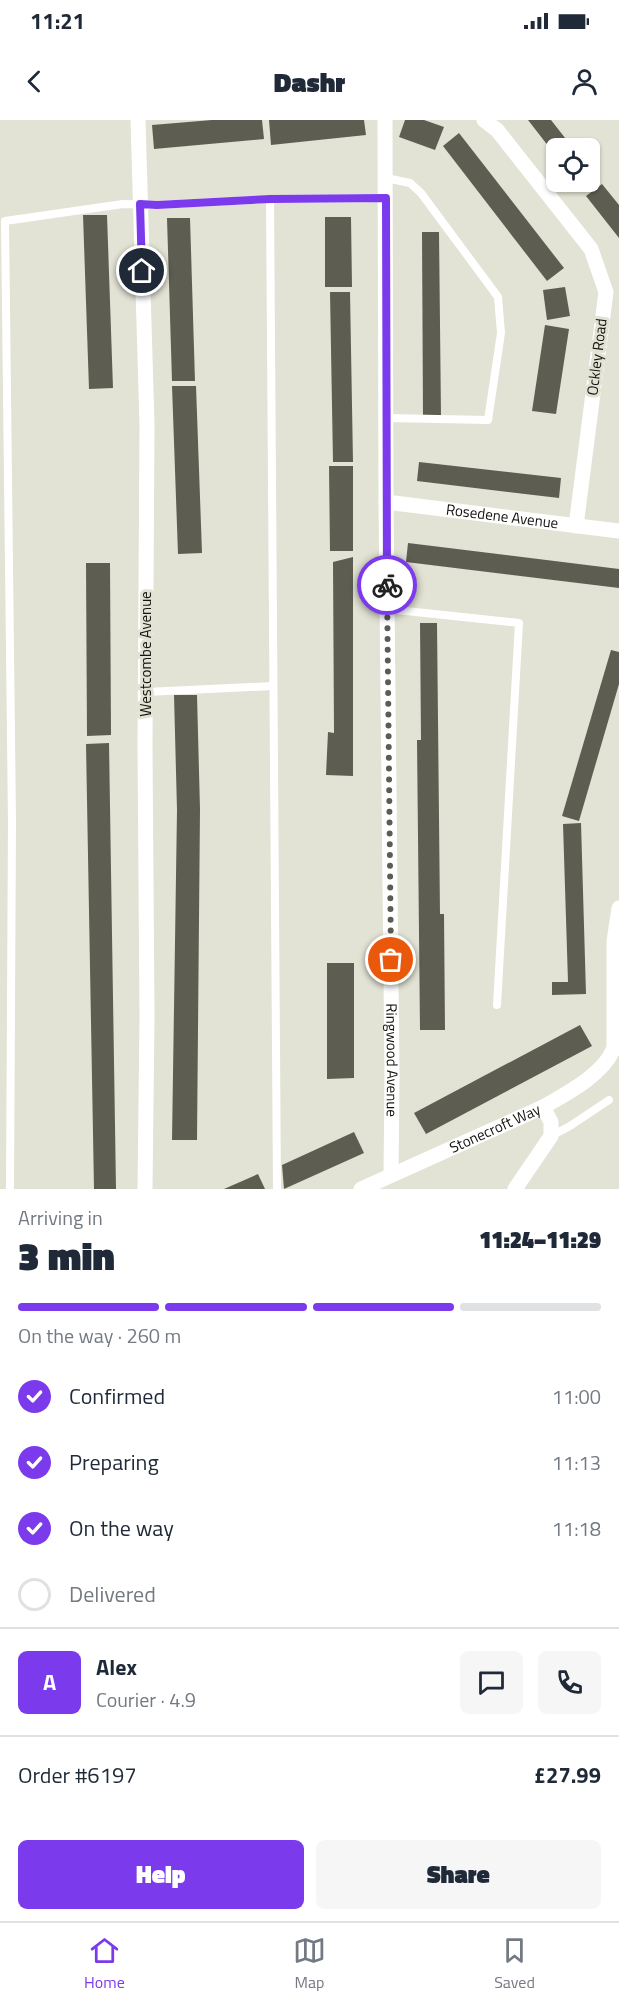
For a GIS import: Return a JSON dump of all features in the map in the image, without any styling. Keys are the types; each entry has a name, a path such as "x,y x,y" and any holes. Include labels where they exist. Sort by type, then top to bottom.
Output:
{"street":[{"name":"Westcombe Avenue","path":"138,120 147,436 145,1189"},
{"name":"Ringwood Avenue","path":"386,120 386,502 392,1174"},
{"name":"Ockley Road","path":"484,120 497,130 591,249 606,292 576,526"},
{"name":"Rosedene Avenue","path":"386,502 619,531"},
{"name":"Stonecroft Way","path":"361,1189 543,1107 604,1066 614,1047 614,941 619,908"},
{"path":"515,1189 551,1136 551,1122 543,1107"}],"lane":[{"path":"386,178 410,183 439,215 498,297 501,333 488,420 387,418"},
{"path":"10,1189 12,822 5,221 123,204 386,198"},
{"path":"270,199 277,1189"},
{"path":"387,609 519,622 496,1005"},
{"path":"146,692 273,686"},
{"path":"551,1136 609,1100"}],"building":[{"path":"212,120 262,120 264,139 154,149 152,125"},
{"path":"269,120 364,120 366,135 271,145"},
{"path":"405,120 424,120 444,127 435,150 399,137"},
{"path":"528,120 551,120 565,138 546,138 546,143"},
{"path":"459,133 564,268 547,281 443,146"},
{"path":"602,184 619,205 619,238 586,196 591,192 600,192"},
{"path":"83,215 107,215 113,388 89,389"},
{"path":"325,217 351,217 352,287 325,287"},
{"path":"167,218 190,218 195,381 172,381"},
{"path":"422,232 439,232 441,416 423,416"},
{"path":"565,287 570,316 547,320 543,290"},
{"path":"330,292 350,292 353,462 333,462"},
{"path":"545,325 569,329 556,414 532,411"},
{"path":"172,386 196,386 202,553 178,554"},
{"path":"419,462 561,478 559,498 417,481"},
{"path":"329,466 353,466 353,551 330,551"},
{"path":"408,543 619,569 619,588 406,562"},
{"path":"353,557 353,776 326,775 328,732 334,733 333,562"},
{"path":"86,563 110,563 111,735 87,736"},
{"path":"420,623 437,623 440,914 444,914 445,1030 420,1030 417,740 421,740"},
{"path":"611,650 619,652 619,684 579,821 562,816"},
{"path":"174,695 197,695 200,809 197,1140 172,1140 177,810"},
{"path":"109,743 116,1189 94,1189 86,744"},
{"path":"581,823 586,994 552,995 552,982 568,982 563,824"},
{"path":"327,963 354,963 354,1078 327,1079"},
{"path":"580,1025 592,1046 426,1134 414,1113"},
{"path":"354,1132 364,1153 284,1189 282,1165"},
{"path":"258,1174 265,1189 224,1189"}],"way so far":[{"path":"387,585 391,960"}],"route":[{"path":"142,271 140,204 270,199 386,198 387,585"}]}
